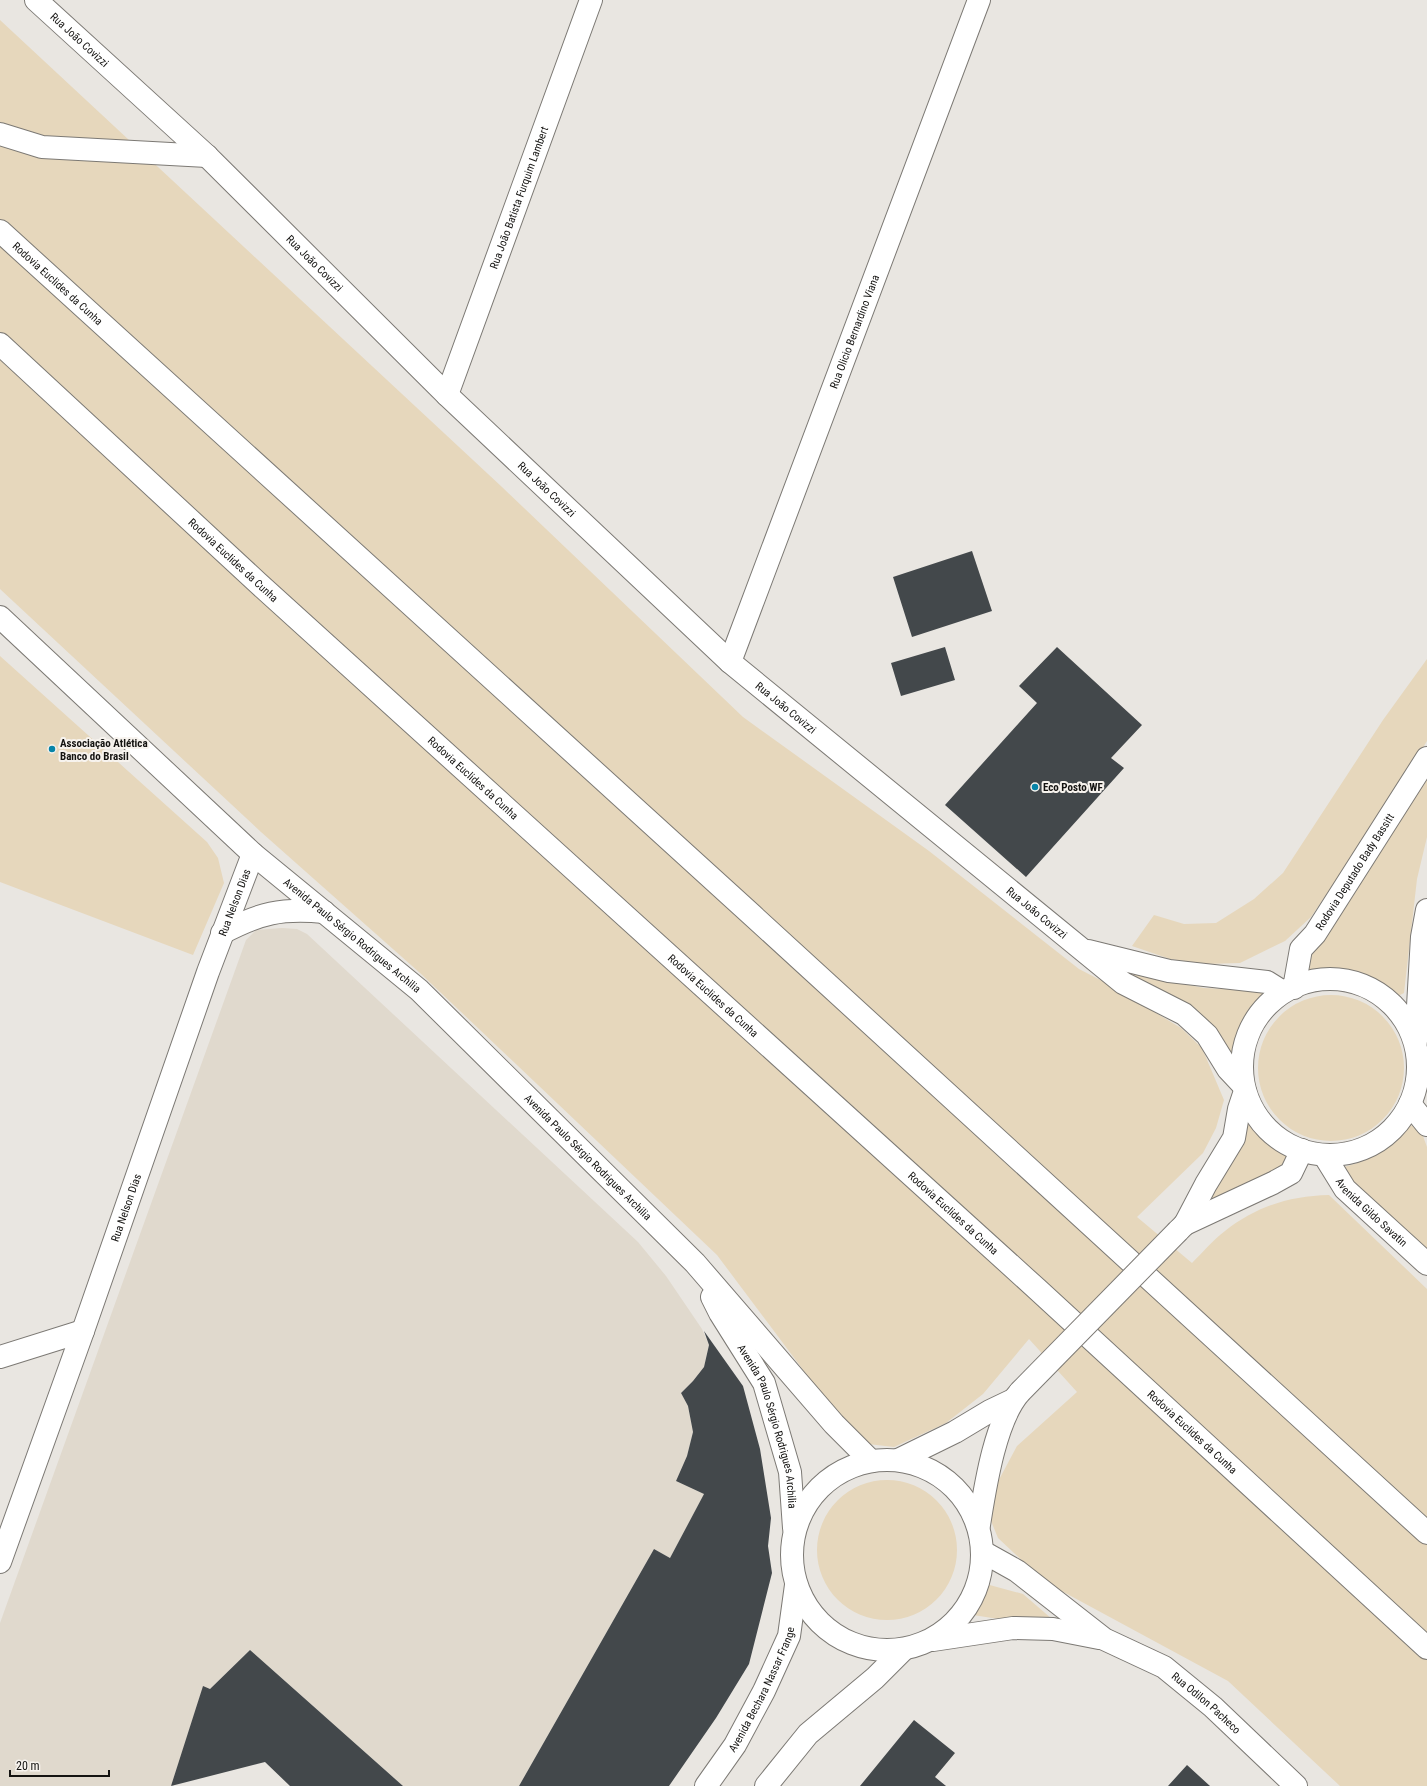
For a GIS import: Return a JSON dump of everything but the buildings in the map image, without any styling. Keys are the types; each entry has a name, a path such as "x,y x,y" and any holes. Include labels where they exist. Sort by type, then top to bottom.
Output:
{"main road":[{"name":"Rua João Covizzi","path":"36,0 207,156 447,395 730,662 1123,983 1184,1014 1207,1035 1228,1069 1244,1088"},
{"name":"Rua João Batista Furquim Lambert","path":"447,395 591,0"},
{"name":"Rua Olicio Bernardino Viana","path":"730,662 980,0"},
{"path":"0,134 42,147 207,156"},
{"name":"Rodovia Euclides da Cunha","path":"0,231 746,910 1427,1533"},
{"name":"Rodovia Euclides da Cunha","path":"0,344 258,583 1037,1289 1427,1648"},
{"name":"Avenida Paulo Sérgio Rodrigues Archilia","path":"0,617 253,854 419,990 695,1263 834,1424 870,1461"},
{"name":"Rodovia Deputado Bady Bassitt","path":"1288,990 1300,949 1315,934 1427,758"},
{"name":"Rua Nelson Dias","path":"0,1562 83,1331 222,933 253,854"},
{"path":"222,933 245,921 271,912 297,910 324,912"},
{"path":"1427,910 1422,937 1416,1044 1418,1090 1427,1125"},
{"name":"Rua João Covizzi","path":"1083,950 1169,970 1267,982 1288,990"},
{"path":"1416,1044 1408,1025 1397,1009 1382,996 1366,986 1347,980 1327,978 1308,981 1288,990 1270,1001 1255,1019 1246,1039 1242,1062 1244,1088 1251,1106 1264,1125 1281,1140 1302,1150 1324,1155 1347,1153 1367,1146 1384,1136 1399,1122 1418,1090"},
{"path":"898,1460 955,1432 1017,1396 1182,1227 1234,1138 1244,1088"},
{"path":"1182,1227 1291,1173 1302,1150"},
{"name":"Avenida Gildo Savatin","path":"1324,1155 1345,1189 1427,1264"},
{"name":"Avenida Paulo Sérgio Rodrigues Archilia","path":"695,1263 720,1313 764,1383 790,1472 794,1531"},
{"path":"0,1357 83,1331"},
{"path":"979,1525 966,1500 948,1481 924,1467 898,1460 870,1461 845,1469 822,1485 805,1506 794,1531 791,1558 796,1585 808,1609 827,1629 850,1643 877,1650 904,1649 930,1640 953,1625 970,1604 980,1578 983,1552 979,1525 988,1473 995,1446 1017,1396"},
{"name":"Rua Odilon Pacheco","path":"983,1552 1017,1572 1104,1639 1164,1667 1213,1707 1296,1786"},
{"name":"Avenida Bechara Nassar Frange","path":"706,1786 735,1745 764,1691 789,1636 796,1585"},
{"name":"Rua Odilon Pacheco","path":"930,1640 963,1637 1013,1628 1053,1629 1104,1639"},
{"path":"766,1786 808,1734 875,1678 904,1649"}],"shaded area":[{"path":"0,20 502,487 743,717 929,851 1079,969 1108,984 1181,1028 1202,1048 1224,1100 1216,1128 1203,1153 1137,1217 1192,1263 1212,1242 1237,1222 1249,1215 1287,1200 1329,1195 1427,1289 1427,1786 1340,1786 1228,1681 1045,1582 998,1538 989,1516 994,1489 1017,1446 1077,1392 1029,1339 983,1394 946,1423 894,1447 868,1444 839,1418 717,1255 420,973 261,832 0,589"},
{"name":"Associação Atlética Banco do Brasil","path":"0,656 207,842 218,858 224,883 193,955 0,882"},
{"path":"1427,659 1427,741 1398,789 1311,917 1285,941 1240,963 1206,964 1170,959 1132,946 1154,915 1184,924 1216,923 1254,899 1283,873 1383,720"},
{"path":"1427,778 1427,837 1417,879 1404,993 1398,996 1377,980 1356,972 1345,970 1321,970 1307,972 1303,966 1326,936"},
{"path":"282,928 297,929 307,934 638,1242 666,1276 702,1329 709,1345 704,1367 681,1393 688,1406 693,1432 687,1456 676,1481 704,1494 670,1558 654,1549 519,1786 403,1786 250,1650 210,1689 203,1687 171,1786 0,1786 0,1623 246,940 256,930"},
{"path":"1123,968 1164,980 1204,988 1268,991 1245,1028 1234,1063 1122,972"},
{"path":"1324,995 1338,995 1366,1003 1383,1016 1396,1033 1399,1040 1403,1054 1403,1082 1399,1096 1392,1109 1383,1120 1366,1133 1359,1136 1338,1141 1324,1141 1296,1133 1279,1120 1274,1114 1263,1096 1258,1075 1258,1061 1266,1033 1279,1016 1285,1011 1303,1000"},
{"path":"1245,1109 1261,1130 1292,1157 1290,1166 1266,1174 1233,1192 1202,1214"},
{"path":"1406,1125 1420,1128 1427,1147 1427,1251 1349,1180 1344,1167 1380,1153 1396,1141"},
{"path":"894,1480 914,1485 926,1491 937,1500 946,1511 952,1523 956,1536 956,1564 952,1577 946,1589 937,1600 926,1609 914,1615 901,1619 880,1620 860,1615 848,1609 837,1600 828,1589 818,1564 817,1543 822,1523 828,1511 837,1500 848,1491 873,1481"},
{"path":"986,1584 1023,1594 1052,1619 1005,1620 973,1615"}],"place":[{"name":"Associação Atlética Banco do Brasil","path":"52,749"},
{"name":"Eco Posto WF","path":"1035,787"}]}
